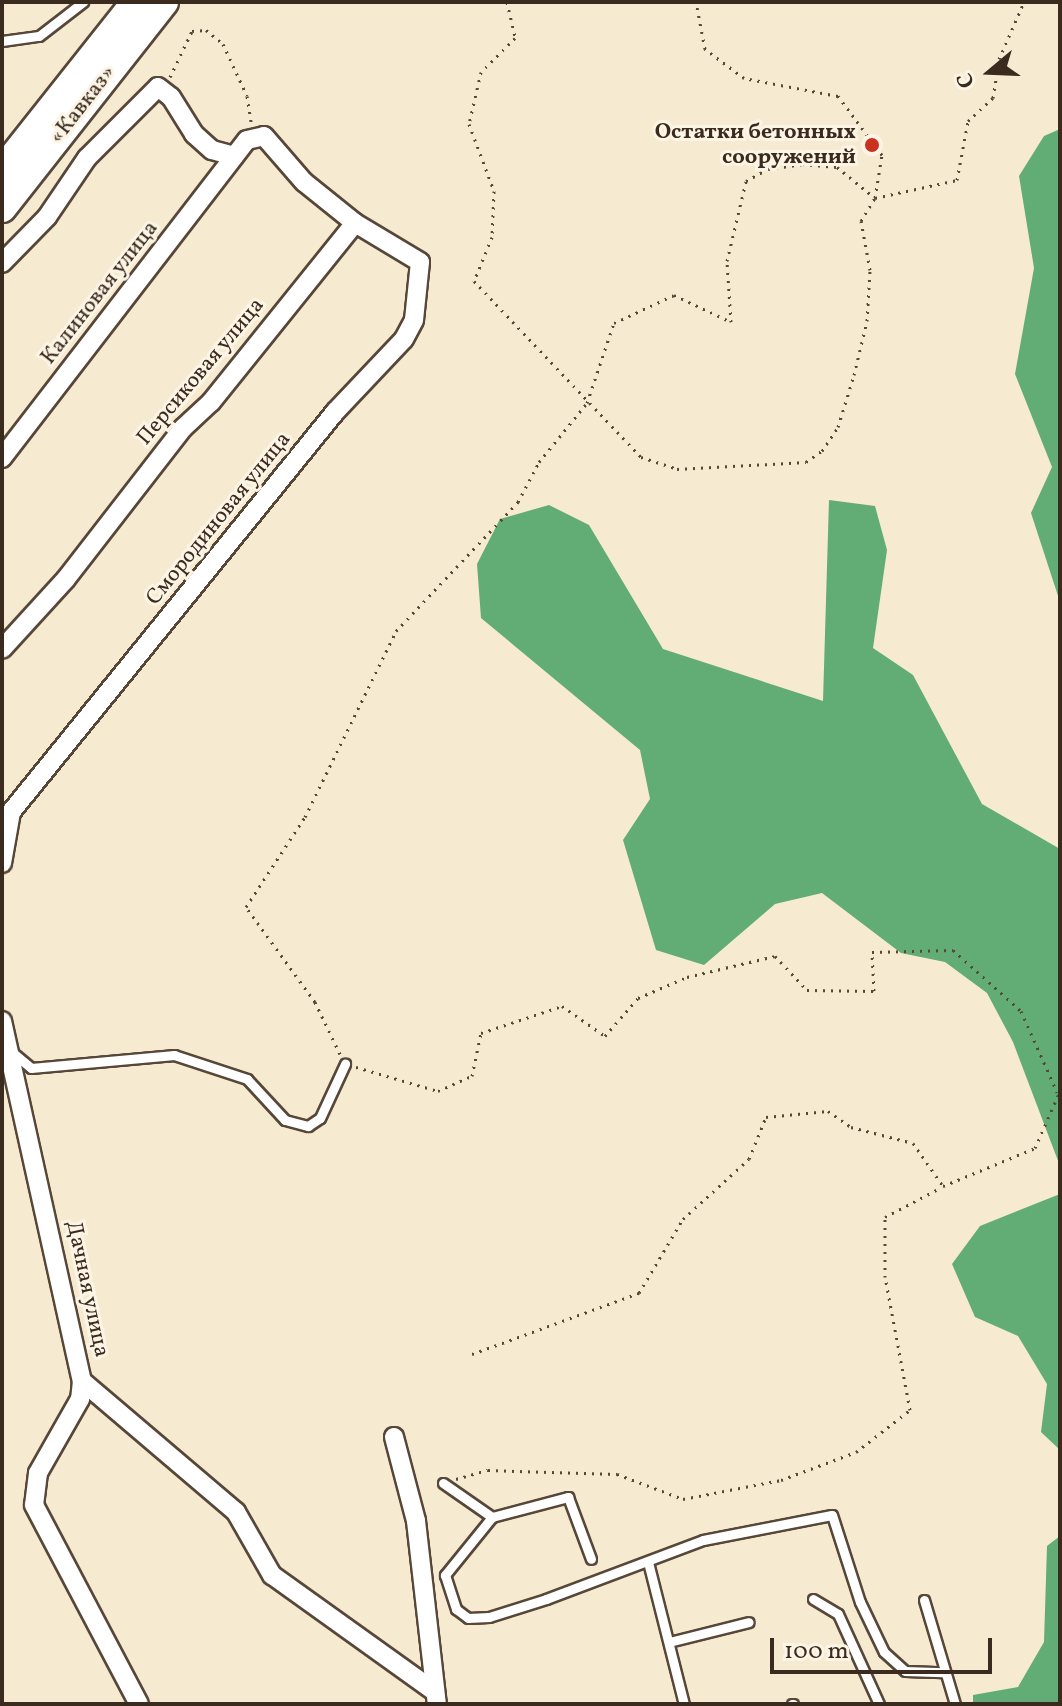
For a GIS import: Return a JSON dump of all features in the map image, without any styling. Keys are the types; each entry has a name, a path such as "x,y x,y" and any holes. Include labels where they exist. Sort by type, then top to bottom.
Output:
{"highway":[{"name":"«Кавказ»","path":"2,171 136,2"},
{"name":"«Кавказ»","path":"2,208 164,2"}],"street":[{"path":"2,263 47,217 87,158 158,87 194,134 212,150 234,156"},
{"path":"259,137 304,182 355,223"},
{"name":"Калиновая улица","path":"2,458 234,156 259,137"},
{"name":"Персиковая улица","path":"2,649 65,580 183,428 211,402 355,223"},
{"name":"Смородиновая улица","path":"2,863 11,812 335,412 404,339 414,320 420,262 355,223"},
{"path":"2,1021 7,1052"},
{"name":"Дачная улица","path":"7,1052 82,1381 236,1512 272,1575 436,1698"},
{"path":"82,1381 80,1399 38,1473 34,1505 139,1704"},
{"path":"394,1437 416,1521 436,1698"}],"lane":[{"path":"2,41 39,36 83,2"},
{"path":"7,1052 31,1068 174,1055 247,1079 285,1120 308,1126 320,1118 345,1064"},
{"path":"443,1483 492,1517"},
{"path":"591,1559 568,1497 492,1517 445,1575 456,1609 468,1618 489,1617 703,1540 832,1515 860,1602 884,1652 905,1671 943,1672"},
{"path":"648,1562 684,1704"},
{"path":"813,1599 838,1614 879,1704"},
{"path":"924,1600 955,1704"},
{"path":"669,1642 749,1622"}],"path":[{"path":"507,2 515,38 481,72 469,124 494,191 492,237 474,281 641,457 677,469 780,466 806,462 822,451 838,427 867,321 870,270 861,221 875,198 882,155 838,96 744,78 705,49 696,2"},
{"path":"875,198 957,180 968,121 993,98 999,59 1024,2"},
{"path":"158,87 185,55 192,31 206,30 223,44 247,96 259,137"},
{"path":"443,1483 488,1470 617,1474 683,1499 781,1480 856,1452 910,1410 885,1277 885,1217 943,1186 1035,1148 1058,1092 1021,1011 953,950 872,952 874,991 807,990 775,956 687,977 638,998 605,1036 562,1006 481,1033 472,1076 438,1091 345,1064 315,1002 246,907 305,817 396,631 518,502 539,462 587,403 614,323 674,295 731,322 727,261 746,181 768,169 802,164 837,167 875,198"},
{"path":"472,1354 639,1293 683,1219 749,1159 766,1117 828,1111 851,1127 913,1143 943,1186"}],"green space":[{"path":"1060,129 1060,602 1031,513 1052,467 1015,374 1034,268 1019,176 1044,136"},
{"path":"829,500 875,506 887,550 873,648 913,675 982,804 1060,849 1060,1166 1013,1042 987,993 945,962 901,953 822,893 775,904 704,965 656,950 623,840 650,799 640,750 481,618 477,564 500,519 549,505 589,525 663,649 823,701"},
{"path":"1060,1194 1060,1450 1041,1432 1047,1384 1018,1336 975,1317 952,1264 980,1226"},
{"path":"1060,1536 1060,1704 973,1704 973,1695 1018,1687 1044,1642 1047,1546"}],"place":[{"name":"Остатки бетонных сооружений","path":"872,145"}]}
